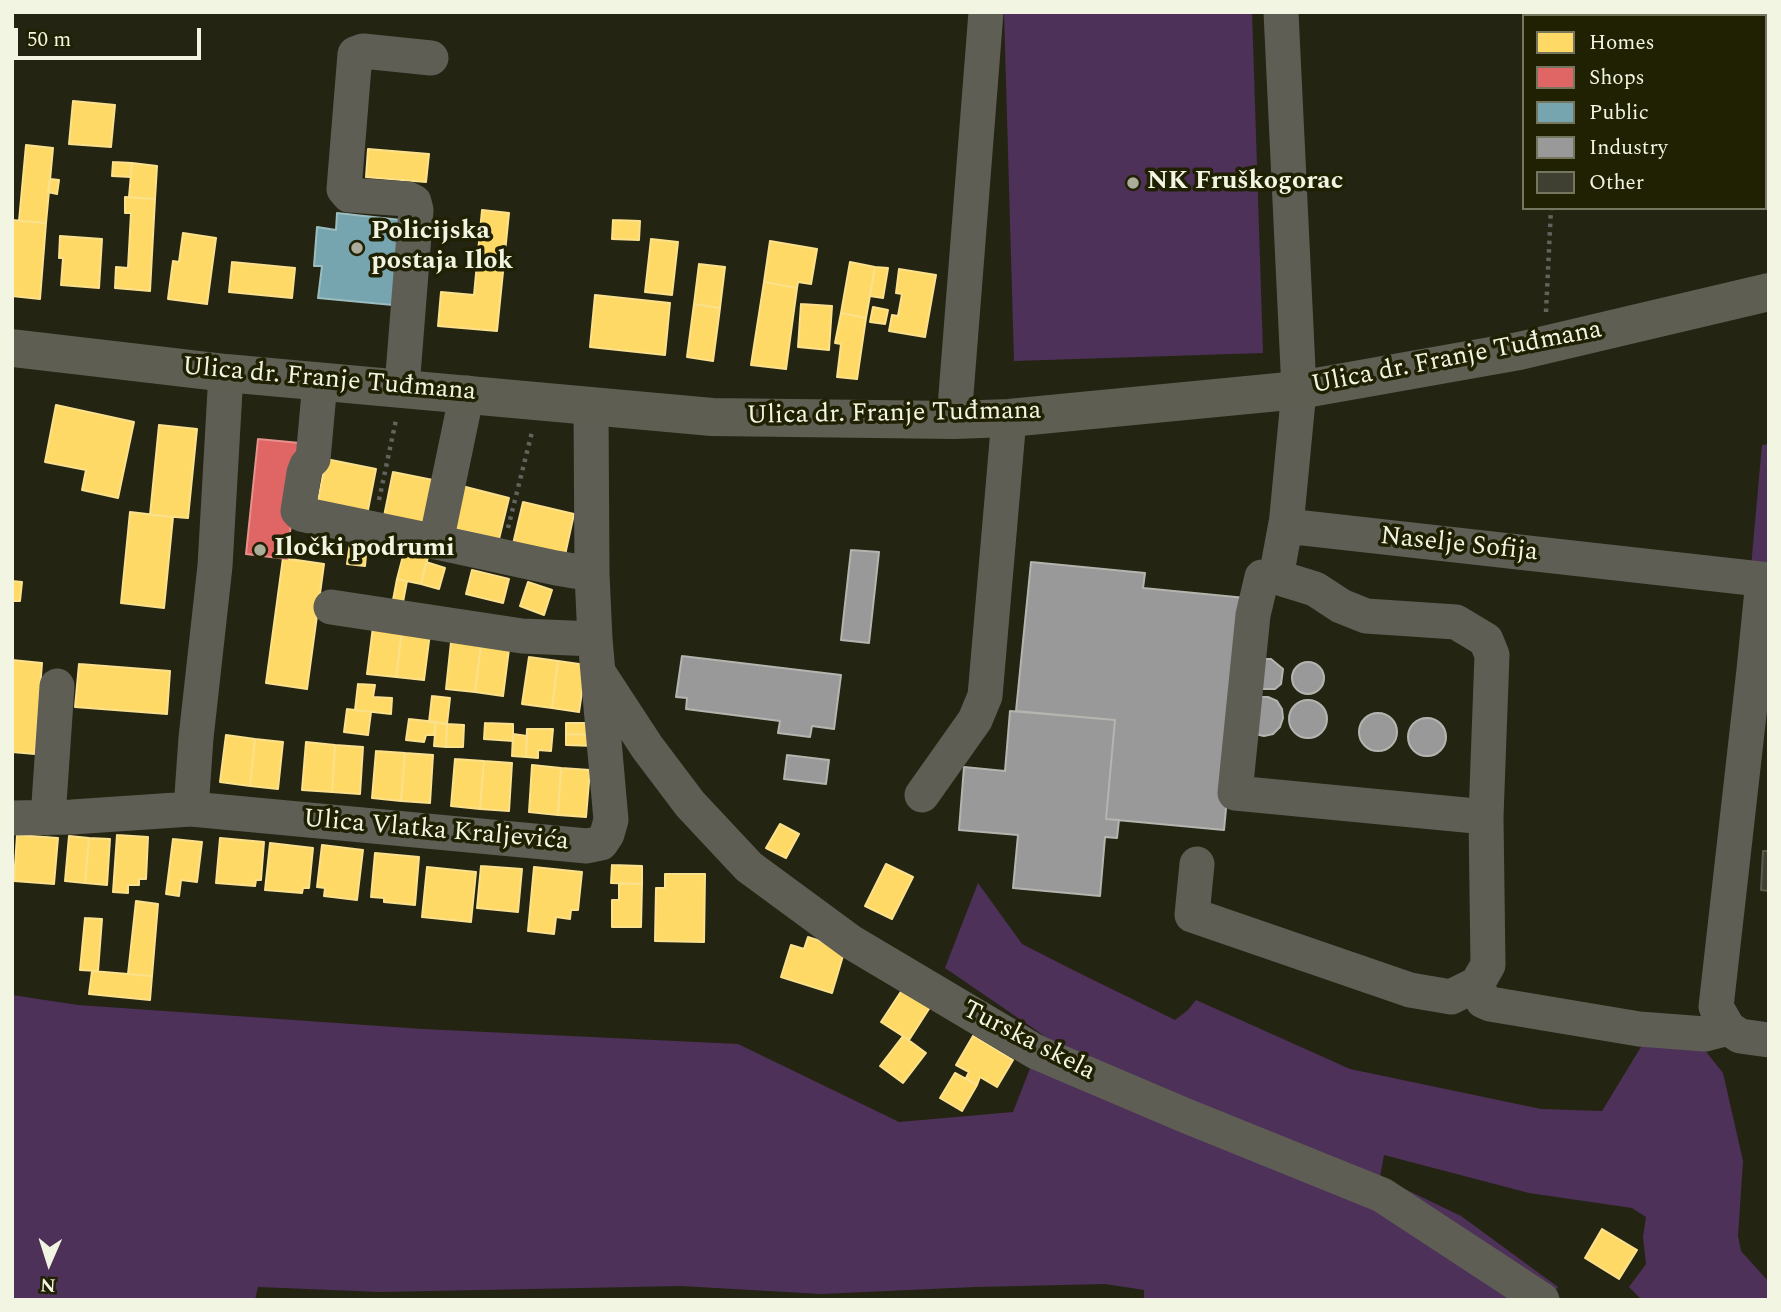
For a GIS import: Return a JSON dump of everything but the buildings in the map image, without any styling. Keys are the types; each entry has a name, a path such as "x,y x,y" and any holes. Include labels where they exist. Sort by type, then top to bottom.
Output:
{"main road":[{"name":"Ulica dr. Franje Tuđmana","path":"12,348 226,373 712,417 954,420 1009,418 1299,390 1544,345 1769,292"}],"street":[{"path":"954,420 986,12"},
{"path":"1276,577 1287,518 1299,390 1281,12"},
{"path":"402,387 416,210 414,202 408,199 349,195 344,189 355,54 363,51 431,58"},
{"path":"191,809 215,566 226,373"},
{"path":"320,382 313,459 303,473 298,510 301,514 592,574"},
{"path":"436,542 467,393"},
{"name":"Ulica Vlatka Kraljevića","path":"12,818 191,809 587,846 601,842 607,834 611,820 592,574 591,406"},
{"path":"922,795 975,720 985,696 1009,418"},
{"name":"Naselje Sofija","path":"1287,518 1286,526 1766,580"},
{"path":"1197,864 1192,915 1410,990 1451,997 1477,984 1488,965 1486,817 1492,655 1486,640 1455,622 1366,616 1341,606 1315,589 1276,577 1262,577 1253,615 1235,793 1486,817"},
{"path":"1766,580 1761,671 1716,1007 1728,1028 1740,1036 1769,1040"},
{"path":"331,607 522,636 597,656"},
{"name":"Turska skela","path":"597,656 647,747 682,794 749,867 851,942 1036,1052 1382,1195 1542,1300"},
{"path":"48,818 57,686"},
{"path":"1477,984 1483,1001 1490,1004 1639,1029 1705,1034 1728,1028"}],"path":[{"path":"1544,345 1550,210"},
{"path":"373,529 402,387"},
{"path":"501,556 541,401"}],"shaded area":[{"name":"NK Fruškogorac","path":"1004,12 1252,12 1263,353 1014,361"},
{"path":"1769,444 1769,569 1751,567 1762,445"},
{"path":"978,883 1022,944 1077,972 1175,1020 1196,1000 1350,1069 1541,1109 1602,1111 1647,1037 1696,1039 1723,1073 1743,1161 1738,1236 1741,1251 1769,1282 1769,1300 1642,1300 1629,1287 1646,1264 1643,1237 1646,1217 1632,1208 1529,1193 1384,1155 1380,1177 1461,1216 1558,1287 1549,1300 1144,1300 1144,1290 1105,1284 821,1294 681,1286 381,1292 258,1287 255,1300 12,1300 12,995 78,1005 423,1029 738,1044 899,1122 1013,1112 1043,1035 945,968"}],"place":[{"name":"NK Fruškogorac","path":"1133,183"},
{"name":"Policijska postaja Ilok","path":"357,248"},
{"name":"Iločki podrumi","path":"260,550"}]}
